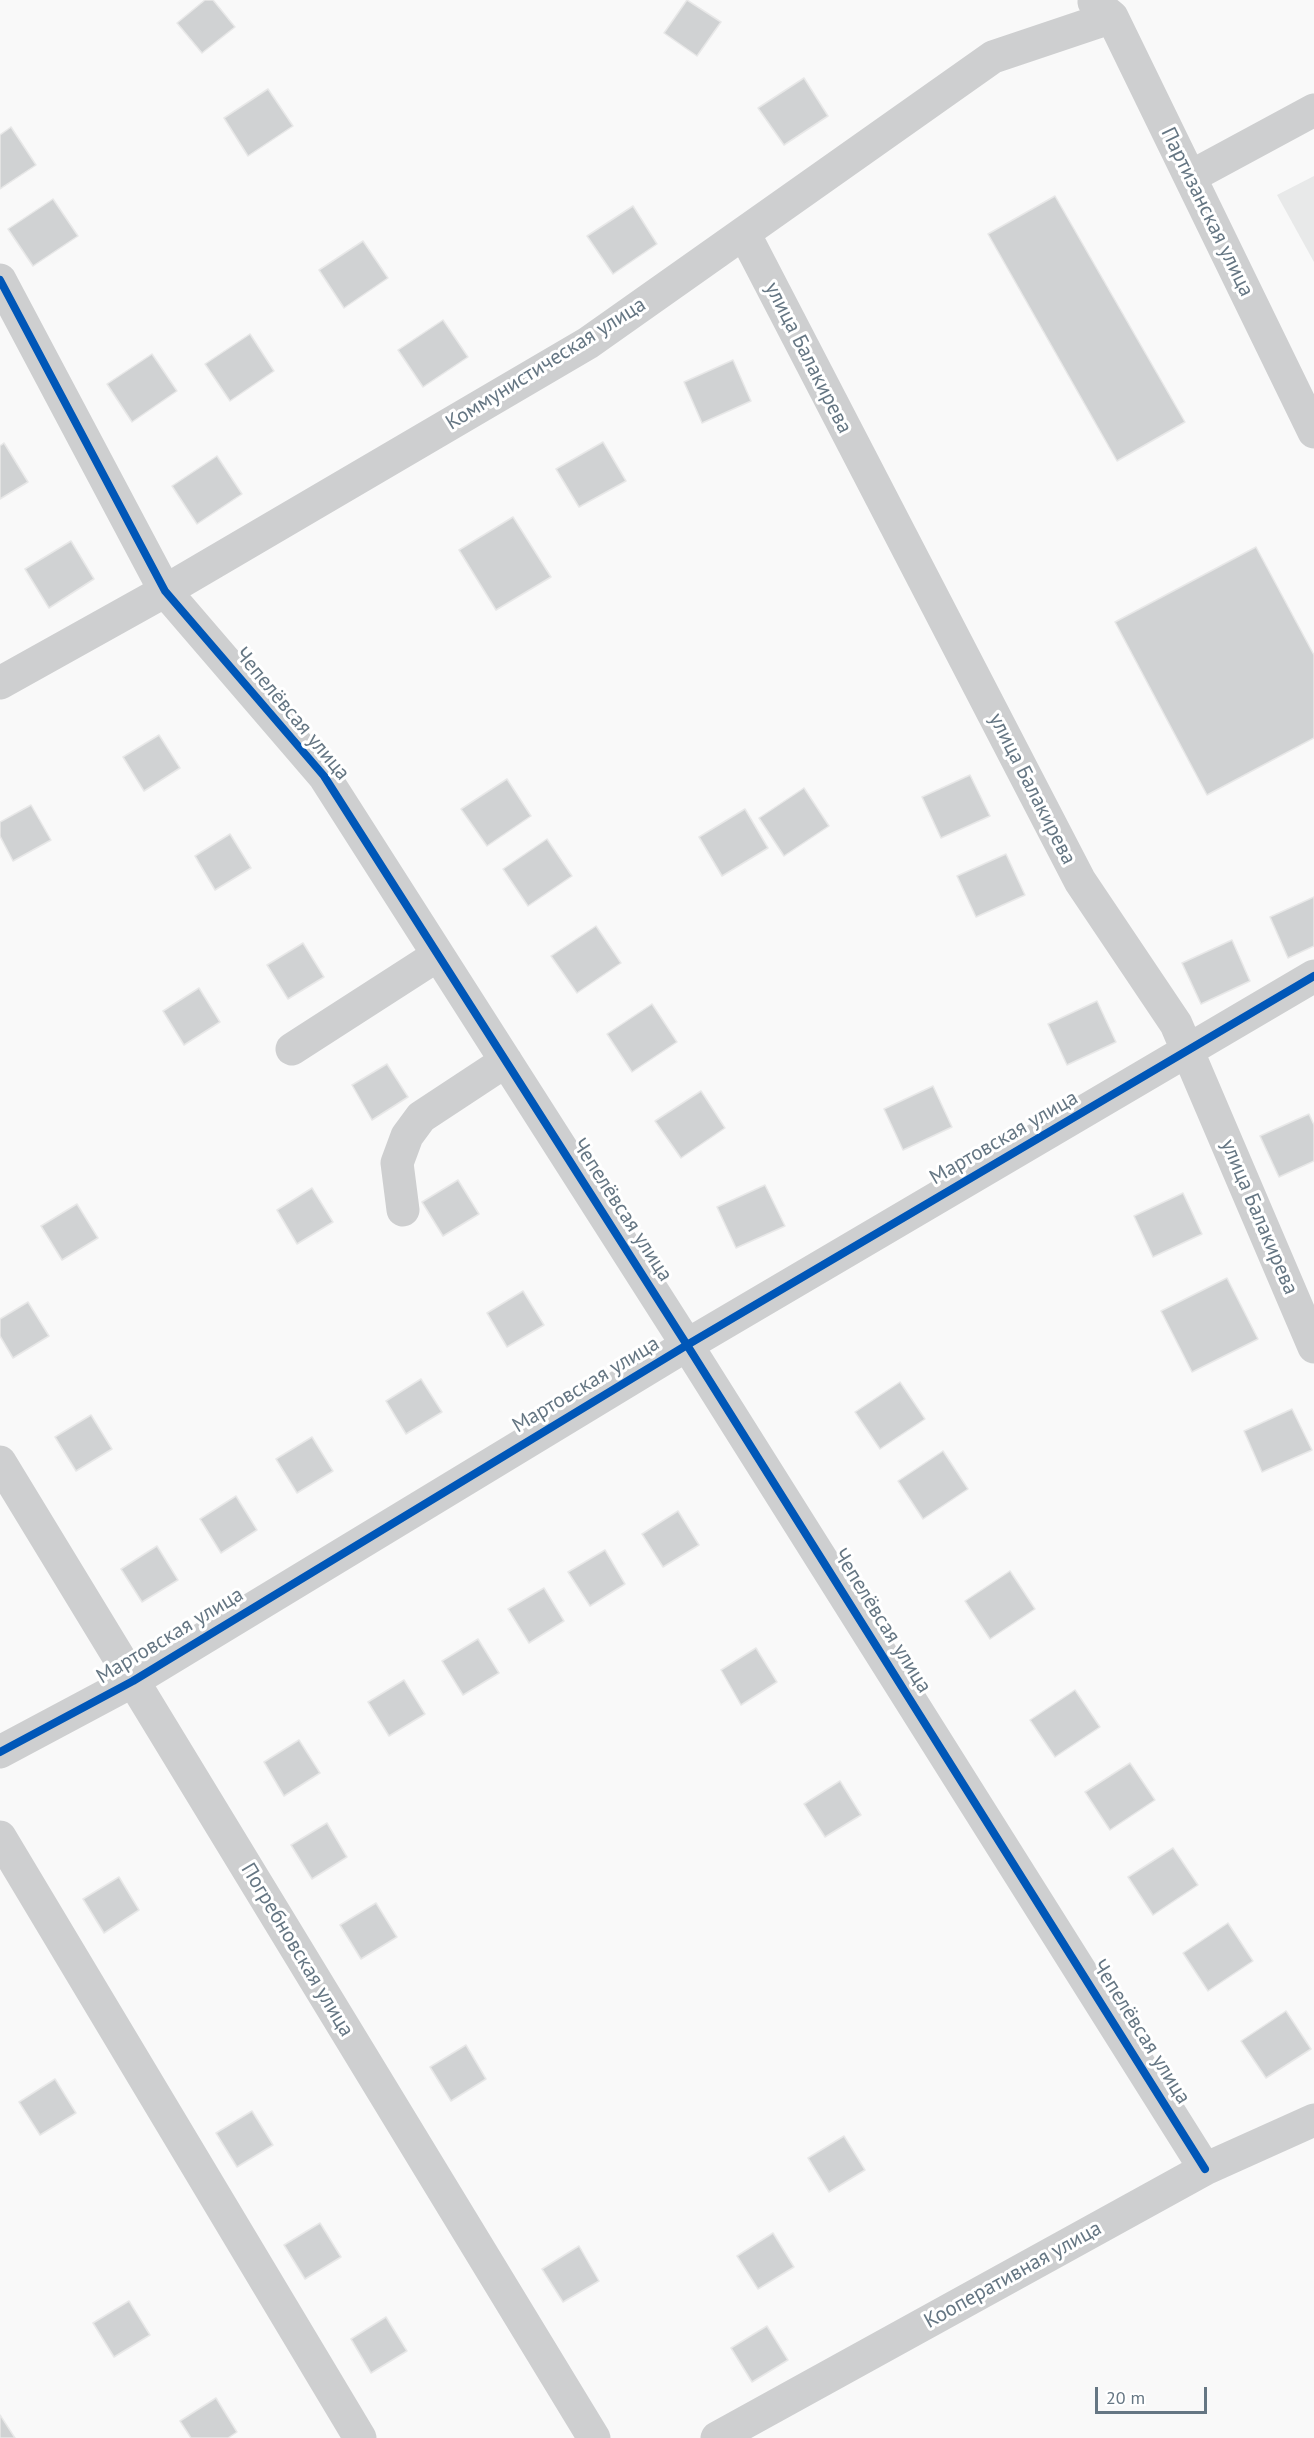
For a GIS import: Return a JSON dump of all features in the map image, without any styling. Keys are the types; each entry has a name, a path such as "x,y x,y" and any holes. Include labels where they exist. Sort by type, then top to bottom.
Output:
{"street":[{"name":"Партизанская улица","path":"1102,8 1190,177 1314,432"},
{"name":"Коммунистическая улица","path":"0,683 165,591 588,343 993,57 1102,8"},
{"path":"1190,177 1314,110"},
{"name":"улица Балакирева","path":"744,233 1080,880 1176,1024 1314,1347"},
{"name":"Чепелёвсая улица","path":"0,280 165,591 324,776 687,1345 1205,2169"},
{"path":"292,1049 438,955"},
{"name":"Мартовская улица","path":"0,1752 133,1681 687,1345 1314,976"},
{"path":"403,1210 398,1163 407,1136 421,1117 506,1061"},
{"name":"Погребновская улица","path":"0,1462 594,2438"},
{"path":"0,1837 360,2438"},
{"name":"Кооперативная улица","path":"717,2438 1205,2169 1314,2120"}],"shaded area":[{"path":"1314,176 1314,262 1277,195"}],"building":[{"path":"205,0 213,0 235,27 202,53 177,23"},
{"path":"687,0 721,22 697,56 664,33"},
{"path":"804,78 828,116 784,145 758,108"},
{"path":"268,89 293,126 248,156 224,118"},
{"path":"11,127 36,165 0,189 0,135"},
{"path":"1055,196 1185,422 1117,461 988,234"},
{"path":"53,199 78,236 33,266 8,229"},
{"path":"633,206 657,244 613,274 587,236"},
{"path":"363,241 388,278 344,308 319,270"},
{"path":"443,320 468,357 423,387 398,350"},
{"path":"250,334 274,371 230,401 205,364"},
{"path":"152,354 177,391 132,422 107,384"},
{"path":"733,360 751,401 702,423 684,382"},
{"path":"603,442 626,481 579,507 556,469"},
{"path":"4,443 28,482 0,499 0,446"},
{"path":"217,456 242,494 197,524 172,486"},
{"path":"513,517 551,577 496,610 459,550"},
{"path":"71,541 94,579 49,608 25,569"},
{"path":"1256,547 1314,655 1314,738 1207,795 1115,622"},
{"path":"159,735 180,768 144,791 123,757"},
{"path":"970,775 990,816 941,838 922,797"},
{"path":"507,779 531,816 487,846 461,809"},
{"path":"804,788 829,826 784,856 759,818"},
{"path":"31,805 51,840 13,861 0,836 0,822"},
{"path":"745,809 768,848 722,876 699,837"},
{"path":"230,834 251,868 215,890 195,856"},
{"path":"547,839 572,876 528,906 503,869"},
{"path":"1006,854 1025,895 976,917 957,876"},
{"path":"1314,897 1314,946 1288,958 1270,917"},
{"path":"596,926 621,963 577,993 551,956"},
{"path":"1232,940 1250,981 1201,1004 1182,963"},
{"path":"303,943 324,977 288,999 267,965"},
{"path":"199,988 220,1022 184,1045 163,1011"},
{"path":"1097,1001 1116,1042 1067,1065 1048,1024"},
{"path":"652,1004 677,1042 632,1072 607,1034"},
{"path":"387,1064 408,1097 372,1120 352,1085"},
{"path":"933,1086 952,1127 903,1150 884,1109"},
{"path":"701,1091 725,1128 681,1158 655,1121"},
{"path":"1309,1114 1314,1125 1314,1161 1279,1177 1260,1136"},
{"path":"458,1180 479,1214 443,1236 422,1202"},
{"path":"765,1185 785,1226 736,1248 717,1207"},
{"path":"312,1188 333,1222 297,1244 277,1210"},
{"path":"1183,1193 1202,1234 1153,1257 1134,1216"},
{"path":"77,1204 98,1238 62,1260 41,1226"},
{"path":"1227,1278 1258,1339 1192,1372 1161,1311"},
{"path":"523,1291 544,1325 507,1347 487,1313"},
{"path":"28,1302 49,1336 13,1358 0,1336 0,1319"},
{"path":"421,1379 442,1412 406,1434 386,1401"},
{"path":"900,1382 925,1419 880,1449 855,1412"},
{"path":"1292,1409 1312,1450 1262,1472 1244,1431"},
{"path":"91,1415 112,1449 76,1471 55,1437"},
{"path":"312,1437 333,1471 297,1493 276,1459"},
{"path":"943,1451 968,1489 923,1519 898,1481"},
{"path":"236,1496 257,1530 221,1553 200,1519"},
{"path":"678,1511 699,1545 663,1567 642,1534"},
{"path":"157,1546 178,1580 142,1602 121,1569"},
{"path":"605,1550 625,1584 590,1606 568,1572"},
{"path":"1010,1571 1035,1609 990,1639 965,1601"},
{"path":"544,1588 564,1621 529,1643 508,1609"},
{"path":"478,1639 499,1673 463,1695 442,1661"},
{"path":"756,1648 777,1682 741,1705 721,1670"},
{"path":"404,1680 425,1714 389,1736 368,1702"},
{"path":"1075,1690 1100,1727 1055,1757 1030,1720"},
{"path":"299,1740 320,1773 284,1796 264,1762"},
{"path":"1130,1763 1155,1800 1110,1830 1085,1792"},
{"path":"840,1781 861,1815 825,1837 804,1804"},
{"path":"327,1823 347,1857 312,1879 291,1845"},
{"path":"1173,1848 1198,1885 1153,1915 1128,1877"},
{"path":"119,1877 139,1910 104,1933 83,1899"},
{"path":"376,1903 397,1937 361,1959 340,1925"},
{"path":"1228,1923 1253,1961 1208,1991 1183,1953"},
{"path":"1286,2011 1311,2049 1266,2078 1241,2041"},
{"path":"466,2045 486,2079 451,2101 430,2067"},
{"path":"55,2079 76,2113 40,2135 19,2102"},
{"path":"252,2111 273,2145 237,2167 216,2133"},
{"path":"844,2136 865,2170 829,2192 808,2158"},
{"path":"320,2223 341,2257 305,2279 284,2245"},
{"path":"773,2233 794,2267 758,2289 737,2256"},
{"path":"579,2246 599,2281 563,2302 542,2269"},
{"path":"129,2301 150,2335 114,2357 93,2323"},
{"path":"386,2317 407,2351 371,2373 351,2339"},
{"path":"767,2326 788,2360 752,2382 731,2348"},
{"path":"216,2398 237,2432 228,2438 191,2438 180,2421"},
{"path":"0,2415 15,2438 0,2438"}],"cycle path":[{"path":"0,280 165,591 324,776 687,1345 1205,2169"},
{"path":"0,1752 133,1681 687,1345 1314,976"}]}
